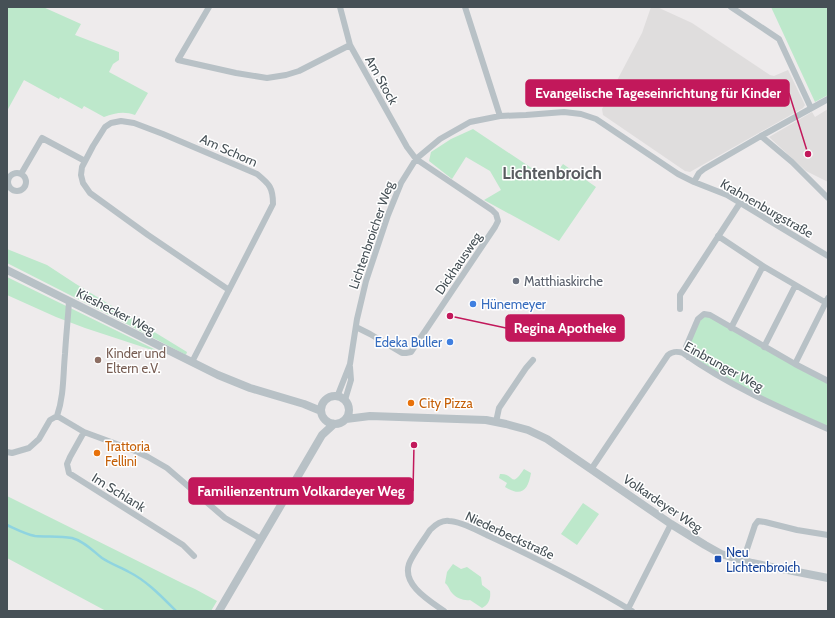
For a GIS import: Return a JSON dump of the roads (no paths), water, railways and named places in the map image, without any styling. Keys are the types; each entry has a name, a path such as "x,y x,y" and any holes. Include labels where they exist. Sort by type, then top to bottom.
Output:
{"street":[{"path":"209,7 178,60 236,73 267,78 299,71 350,45"},
{"name":"Am Stock","path":"340,7 350,45 407,147 416,159"},
{"path":"465,7 500,116"},
{"path":"731,7 779,39 811,108"},
{"name":"Krahnenburgstraße","path":"694,182 699,173 704,169 828,99"},
{"name":"Krahnenburgstraße","path":"500,116 526,116 564,112 581,114 596,119 678,174 740,203 828,256"},
{"name":"Lichtenbroicher Weg","path":"343,401 351,380 350,364 366,281 388,215 401,183 416,159 440,139 470,122 500,116"},
{"name":"Am Schorn","path":"192,362 229,290 273,204 273,195 268,183 257,174 134,123 121,121 111,123 105,128 82,167 81,175 83,183 90,193 149,236 229,290"},
{"path":"761,136 792,162 828,198"},
{"path":"21,174 42,138 85,161"},
{"name":"Dickhausweg","path":"356,327 402,353 411,352 497,224 498,218 492,210 416,159"},
{"path":"680,310 680,295 740,203"},
{"path":"718,236 795,286 827,302 796,364"},
{"path":"731,328 763,266"},
{"name":"Kieshecker Weg","path":"7,270 218,376 244,386 304,404 313,405 325,401"},
{"path":"764,347 795,286"},
{"path":"7,452 12,454 29,448 39,439 50,420 57,416 63,390 69,301"},
{"path":"688,357 686,347 698,319 704,314 710,315 764,347 828,381"},
{"name":"Einbrunger Weg","path":"592,468 668,355 674,351 688,357 734,385 828,430"},
{"path":"496,422 499,408 533,360"},
{"path":"322,435 322,406 330,397 343,401 348,414 346,419"},
{"name":"Volkardeyer Weg","path":"343,401 370,416"},
{"name":"Kieshecker Weg","path":"304,404 323,415"},
{"path":"219,611 322,435 334,424 328,422 323,415"},
{"path":"57,416 84,432 133,450 167,468 225,518 261,539"},
{"name":"Volkardeyer Weg","path":"334,424 346,419 370,416 486,420 528,430 548,438 671,524 721,554 752,564 828,578"},
{"name":"Im Schlank","path":"84,432 67,464 69,473 183,545 194,556"},
{"name":"Niederbeckstraße","path":"444,611 423,596 412,585 409,579 408,571 412,557 430,530 439,523 450,520 463,524 557,569 629,610"},
{"path":"743,561 755,525 758,521 828,535"},
{"path":"629,610 671,524"}],"waterway":[{"path":"7,525 24,533 35,536 67,537 80,541 105,560 142,580 176,611"}],"place":[{"name":"Evangelische Tageseinrichtung für Kinder","path":"808,154"},
{"name":"Matthiaskirche","path":"516,281"},
{"name":"Hünemeyer","path":"473,304"},
{"name":"Regina Apotheke","path":"450,316"},
{"name":"Edeka Buller","path":"450,342"},
{"name":"Kinder und Eltern e.V.","path":"98,360"},
{"name":"City Pizza","path":"411,403"},
{"name":"Familienzentrum Volkardeyer Weg","path":"414,445"},
{"name":"Trattoria Fellini","path":"97,453"},
{"name":"Neu Lichtenbroich","path":"718,559"}],"district":[{"name":"Lichtenbroich","path":"552,173"}]}
